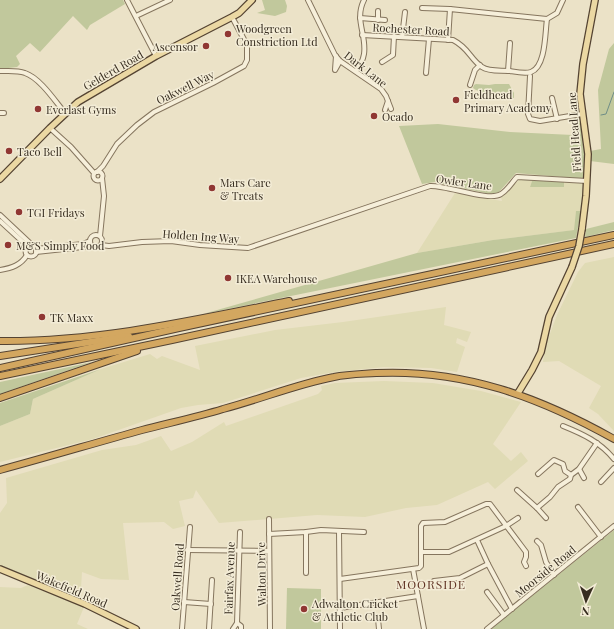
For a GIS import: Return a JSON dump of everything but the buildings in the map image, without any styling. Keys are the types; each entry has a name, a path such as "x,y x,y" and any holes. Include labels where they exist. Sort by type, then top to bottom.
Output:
{"highway":[{"path":"0,368 614,235"},
{"path":"0,376 614,244"},
{"path":"0,341 65,339 131,331 302,299 339,295"},
{"path":"0,356 179,328"},
{"path":"0,398 158,343"},
{"path":"0,470 225,409 335,377 397,372 422,373 453,377 518,393 582,421 614,439"}],"main road":[{"name":"Gelderd Road","path":"0,179 65,113 78,102 156,56 240,13 252,0"},
{"name":"Field Head Lane","path":"518,393 532,370 538,356 549,317 572,268 579,246 587,181 588,154 580,94 595,0"},
{"name":"Wakefield Road","path":"0,570 85,604 136,629"}],"street":[{"path":"127,0 156,56"},
{"path":"136,16 170,0"},
{"name":"Dark Lane","path":"308,0 336,56 340,61 381,89 386,96 391,109"},
{"path":"356,71 362,62 364,54 360,18 364,0"},
{"path":"422,8 450,9 547,19 557,13 564,0"},
{"path":"448,40 450,9"},
{"path":"378,11 378,20"},
{"path":"402,37 405,12"},
{"name":"Oakwell Way","path":"95,176 117,144 137,125 154,112 213,84 244,66 247,60 247,45 232,17"},
{"path":"360,18 385,20"},
{"path":"470,85 475,70 480,65 484,68 530,73 538,69 542,60 547,19"},
{"name":"Rochester Road","path":"362,35 453,40 460,44 480,65"},
{"path":"382,62 393,56 394,36"},
{"path":"426,73 429,38"},
{"path":"508,71 510,43"},
{"path":"336,56 334,70 340,61"},
{"path":"0,71 12,70 24,72 30,75 39,83 65,113"},
{"path":"530,76 528,114 530,119 540,121 582,114"},
{"path":"552,98 557,119"},
{"path":"385,110 388,102"},
{"path":"50,128 71,147 87,166 89,172 99,181 102,176"},
{"name":"Oakwell Way","path":"98,236 101,225 104,196 102,176 103,166"},
{"path":"95,176 102,176"},
{"path":"95,176 104,188"},
{"name":"Owler Lane","path":"358,210 430,186 452,188 491,196 500,195 517,177 587,181"},
{"name":"Holden Ing Way","path":"98,236 102,243 109,246 142,242 171,241 248,248 358,210"},
{"path":"1,218 7,224 5,226 24,243 28,255"},
{"path":"1,218 35,249 84,244 90,241 92,237 98,236"},
{"path":"90,241 92,246"},
{"path":"26,250 29,246 35,249 70,249 92,246 96,248 102,243"},
{"path":"63,246 70,249"},
{"path":"0,270 15,267 20,264 28,255 32,256 35,249"},
{"path":"563,426 581,433 597,443 614,459"},
{"path":"537,508 550,497 558,486 570,479 571,475 579,469 597,443"},
{"path":"538,474 554,458 563,464 565,471 571,475"},
{"path":"601,482 614,468"},
{"path":"579,469 584,478"},
{"path":"517,490 546,518"},
{"path":"340,579 418,568 421,566 421,526 423,523 445,522 486,504 490,504 526,552 524,562 526,566"},
{"path":"578,507 601,537"},
{"path":"421,552 449,552 506,526 518,518"},
{"name":"Walton Drive","path":"269,519 268,550 270,629"},
{"name":"Moorside Road","path":"487,629 614,526"},
{"name":"Oakwell Road","path":"182,629 190,527"},
{"path":"269,534 321,530 364,532"},
{"path":"339,531 340,629"},
{"name":"Fairfax Avenue","path":"233,629 237,624 240,532"},
{"path":"306,532 306,573"},
{"path":"477,540 512,609"},
{"path":"538,541 541,545 546,562 554,574"},
{"path":"187,550 268,550"},
{"path":"434,581 460,578 488,564"},
{"path":"413,569 424,629"},
{"path":"209,629 212,580"},
{"path":"487,592 504,615"},
{"path":"340,608 418,596"},
{"path":"184,602 211,604"},
{"path":"378,619 379,629"},
{"name":"Fairfax Avenue","path":"237,624 241,626 241,629"},
{"path":"492,624 496,629"}],"shaded area":[{"path":"519,180 532,181 530,187 564,186 564,181 585,183 581,211 576,211 575,230 493,240 417,253 455,193 502,201 501,197"},
{"path":"614,257 614,431 598,414 589,408 601,386 559,361 543,362 545,347 557,315 578,272 585,263"},
{"path":"446,307 444,325 471,332 467,342 457,338 456,343 465,347 457,372 431,368 384,367 335,372 301,378 223,403 181,408 93,439 0,462 0,426 30,414 33,399 101,369 150,354 157,359 162,356 200,370 195,346 275,330"},
{"path":"384,381 433,383 481,391 521,402 493,444 511,461 521,452 528,461 495,489 488,482 437,505 406,508 365,517 317,515 219,523 196,490 193,498 179,501 185,526 173,529 164,522 123,523 129,580 101,579 82,572 81,588 78,596 0,566 0,513 7,503 6,478 102,450 136,445 161,436 171,451 192,442 224,422 226,426 318,394 322,390 321,386 335,383"},
{"path":"28,585 84,607 77,624 88,629 0,629 0,587 21,588"}],"green space":[{"path":"0,0 123,0 125,4 90,25 87,30 73,16 40,52 30,43 16,56 20,64 17,67 0,69"},
{"path":"262,0 285,0 287,6 286,12 275,16 257,13 265,10"},
{"path":"614,43 614,164 590,161 590,151 601,149 598,90 609,49"},
{"path":"476,84 509,84 514,93 514,98 511,99 494,96 481,92 473,88"},
{"path":"581,117 586,153 585,179 516,173 498,193 490,194 435,182 422,184 399,126 438,124 510,132 573,135 574,118"},
{"path":"519,180 564,181 564,187 530,187 532,181"},
{"path":"576,211 581,211 576,238 203,314 417,253 493,240 574,230"},
{"path":"614,222 614,230 585,237 586,229"},
{"path":"92,362 0,394 0,382"},
{"path":"101,369 33,399 30,414 0,426 0,403"},
{"path":"614,530 614,629 491,629"},
{"name":"Adwalton Cricket & Athletic Club","path":"287,588 321,589 321,629 286,629"}],"waterway":[{"path":"601,115 606,114 614,92"}],"place":[{"name":"Woodgreen Constriction Ltd","path":"228,34"},
{"name":"Ascensor","path":"206,46"},
{"name":"Fieldhead Primary Academy","path":"456,100"},
{"name":"Everlast Gyms","path":"38,109"},
{"name":"Ocado","path":"374,116"},
{"name":"Taco Bell","path":"9,151"},
{"name":"Mars Care & Treats","path":"212,188"},
{"name":"TGI Fridays","path":"19,212"},
{"name":"M&S Simply Food","path":"8,245"},
{"name":"IKEA Warehouse","path":"228,278"},
{"name":"TK Maxx","path":"42,317"},
{"name":"Adwalton Cricket & Athletic Club","path":"304,609"}],"district":[{"name":"MOORSIDE","path":"431,584"}]}
